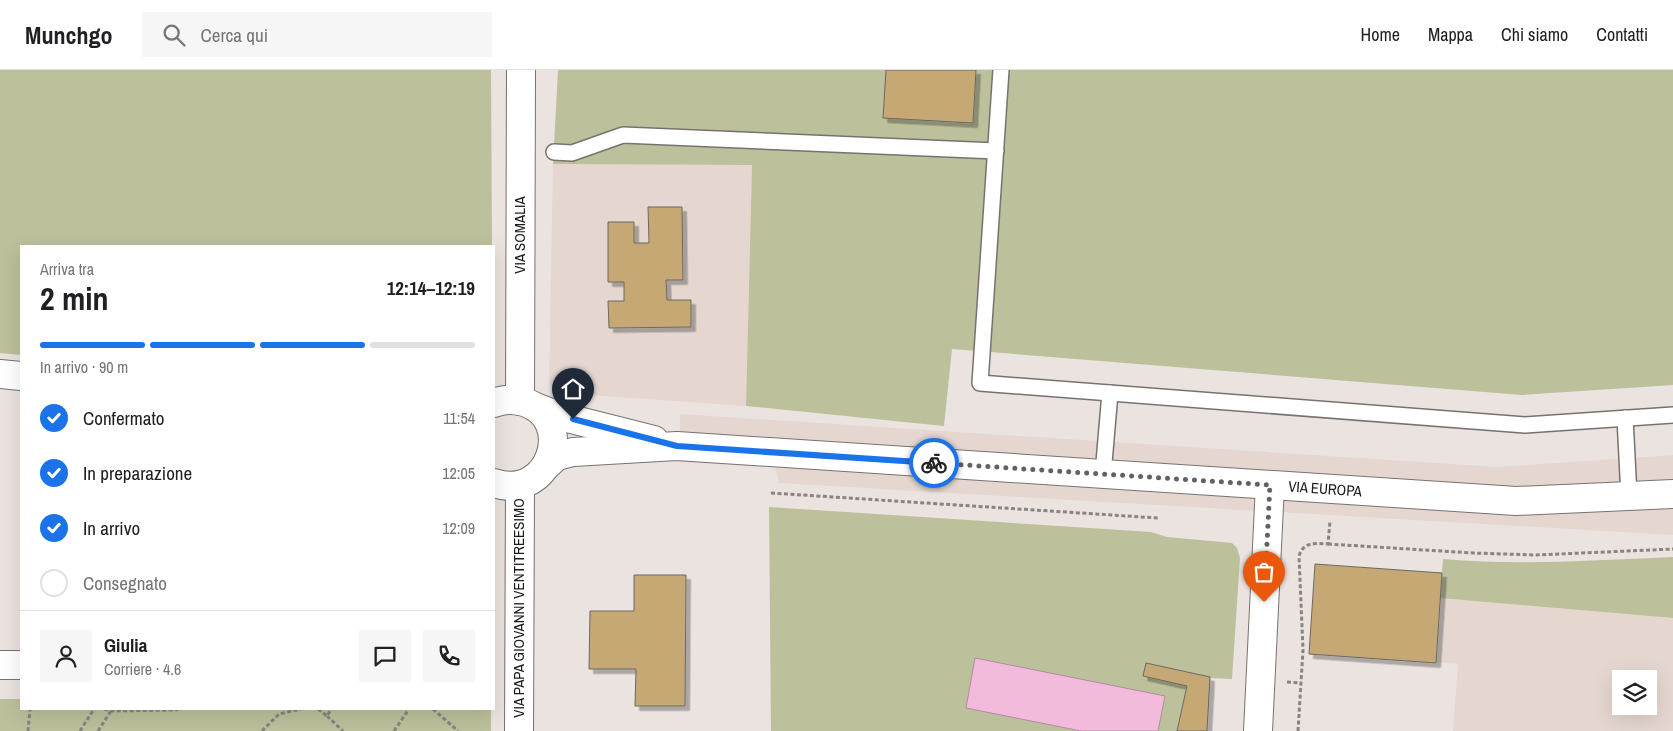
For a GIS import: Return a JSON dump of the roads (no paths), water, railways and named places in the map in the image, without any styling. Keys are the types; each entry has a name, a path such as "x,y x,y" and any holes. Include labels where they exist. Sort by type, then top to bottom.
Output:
{"street":[{"name":"VIA SOMALIA","path":"508,402 520,70"},
{"path":"0,374 20,376"},
{"name":"VIA EUROPA","path":"508,402 677,446"},
{"path":"508,402 546,419 552,433 553,448 550,460 546,466"},
{"name":"VIA EUROPA","path":"507,484 536,478 557,456 574,452 677,446 1516,501 1673,494"},
{"name":"VIA PAPA GIOVANNI VENTITREESIMO","path":"507,484 519,731"},
{"path":"1258,731 1270,485"},
{"path":"0,665 20,665"}],"lane":[{"path":"1001,70 980,383 1525,425 1673,415"},
{"path":"554,152 572,153 623,135 996,151"},
{"path":"1103,474 1110,393"},
{"path":"1625,418 1629,496"}]}
